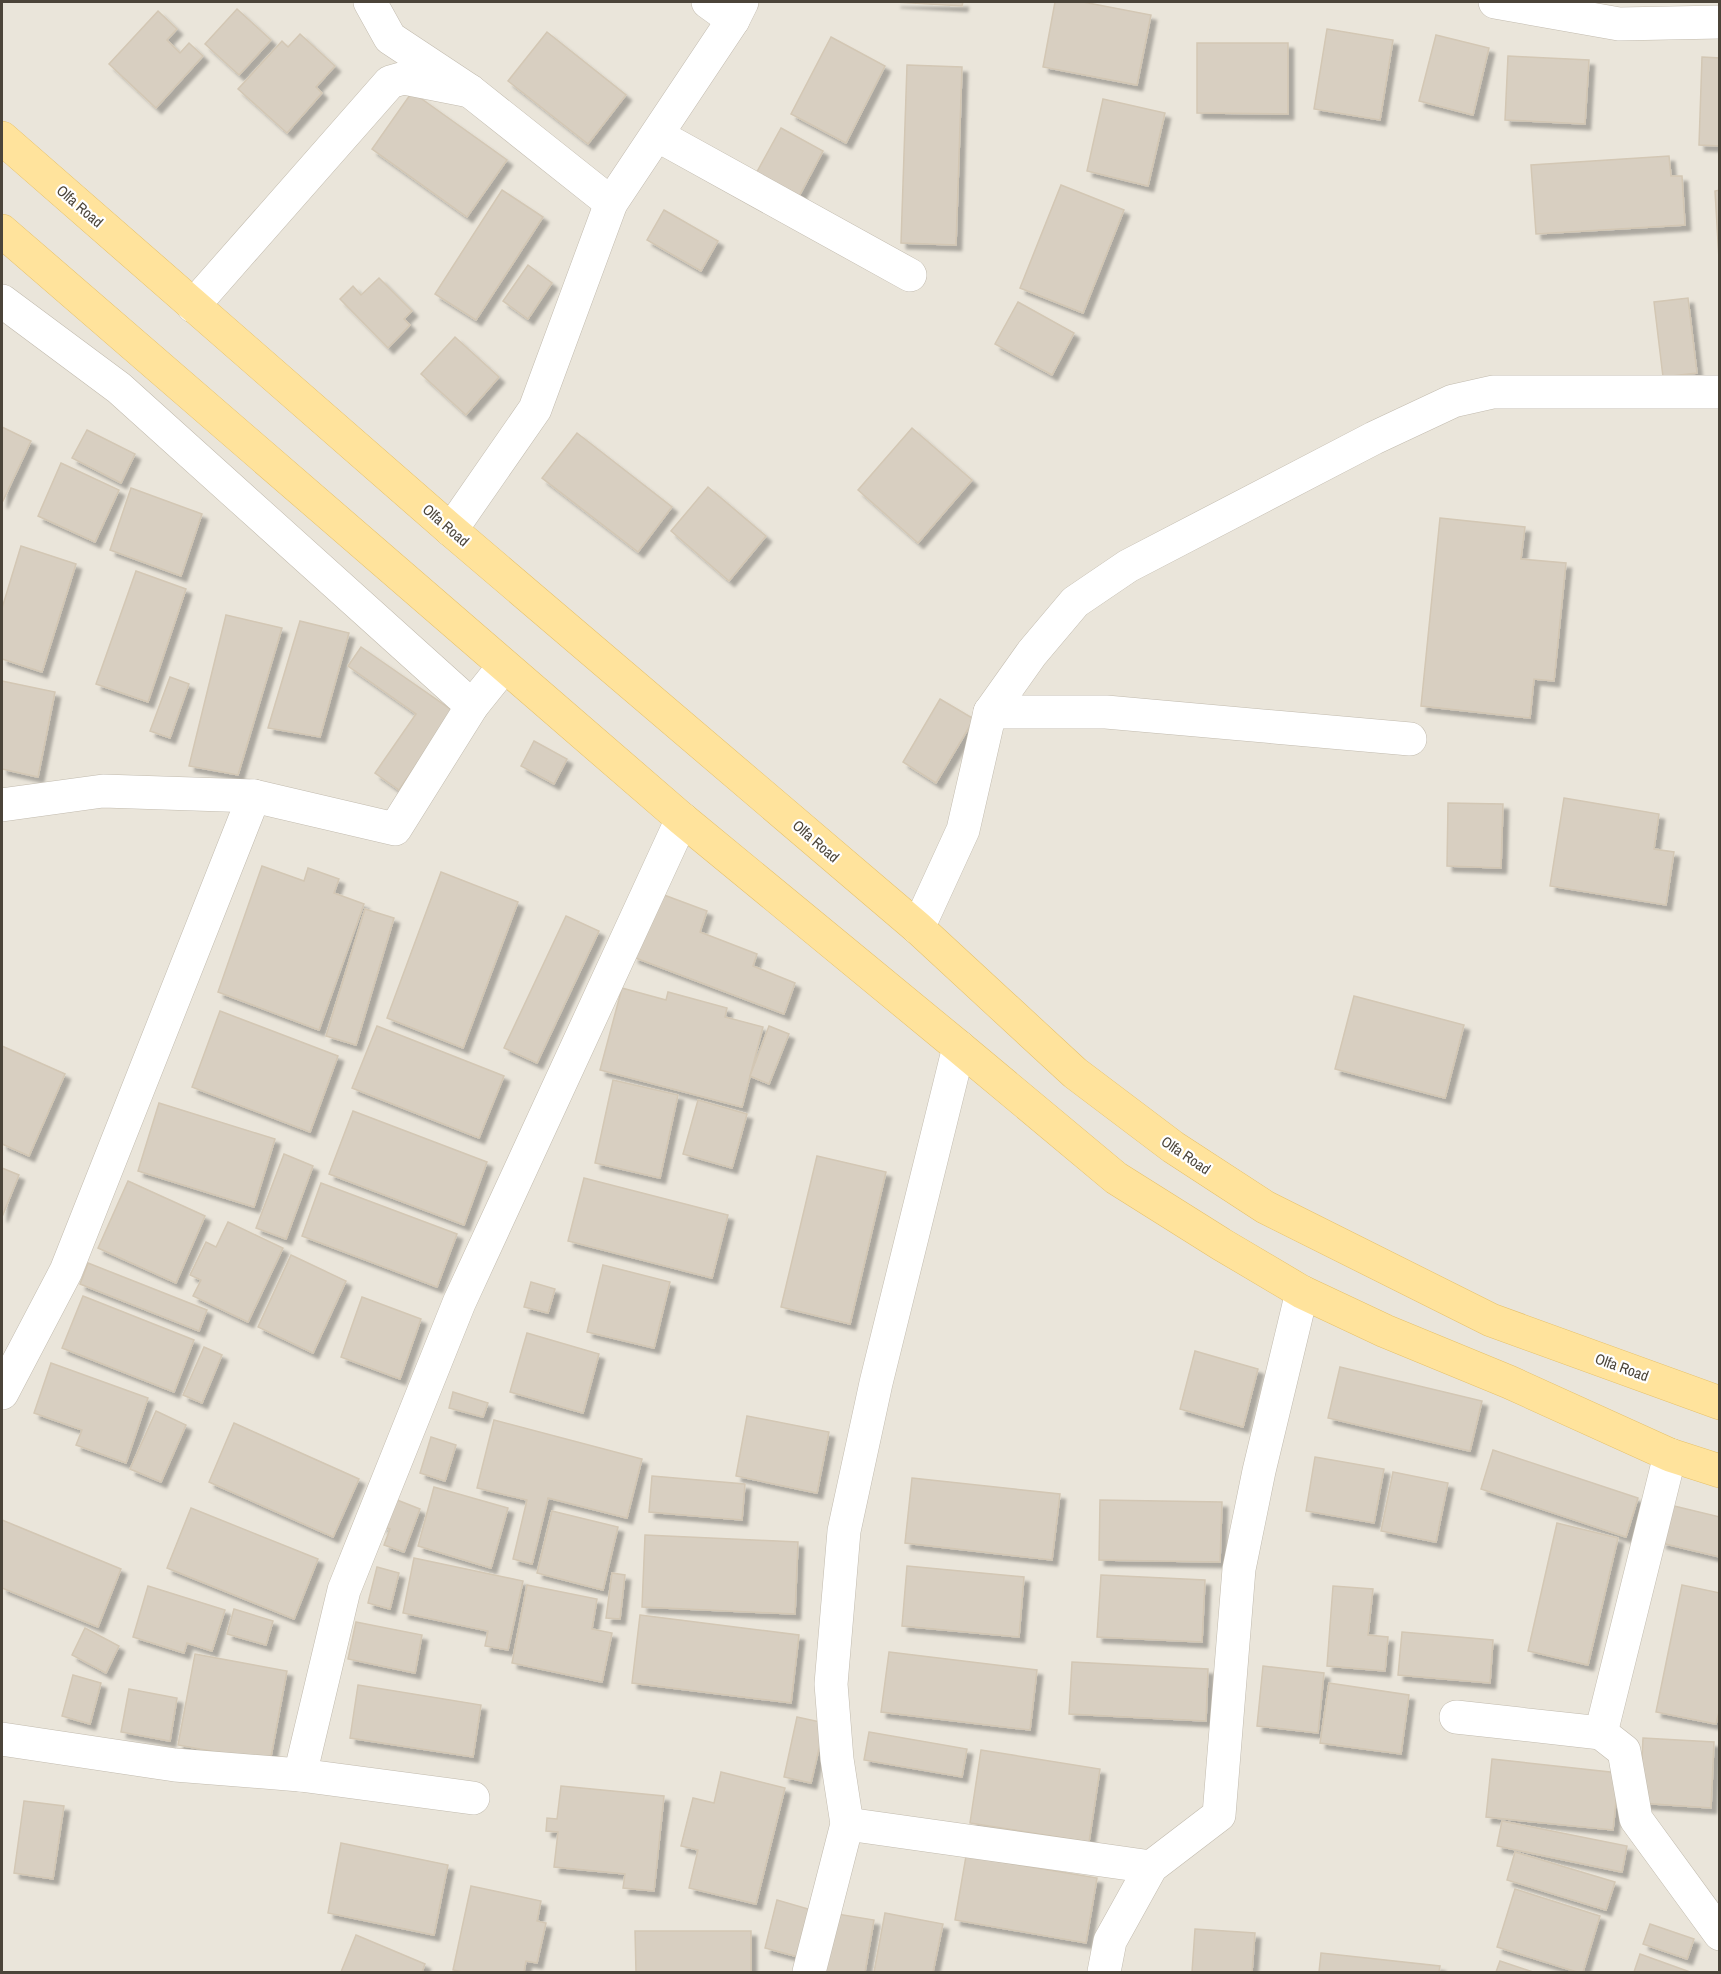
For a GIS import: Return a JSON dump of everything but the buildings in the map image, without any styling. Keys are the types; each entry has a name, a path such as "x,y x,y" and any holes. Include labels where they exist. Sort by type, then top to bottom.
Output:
{"main road":[{"name":"Olfa Road","path":"2,138 451,530 918,928 1075,1073 1173,1147 1264,1207 1491,1320 1719,1403"},
{"path":"2,231 681,819 1116,1178 1302,1292 1670,1455 1719,1471"}],"street":[{"path":"370,2 390,38 470,91 611,203"},
{"path":"1495,2 1619,24 1719,22"},
{"path":"451,530 535,409 611,203 657,135 728,8"},
{"path":"193,306 390,82 404,78 470,91"},
{"path":"657,135 910,275"},
{"path":"2,301 120,388 472,706"},
{"path":"918,928 963,830 990,712 1032,653 1075,603 1128,566 1374,438 1453,401 1493,392 1719,392"},
{"path":"2,806 103,791 254,796 395,828 472,706 504,666"},
{"path":"990,712 1106,712 1410,739"},
{"path":"2,1394 66,1271 254,796"},
{"path":"300,1775 345,1590 353,1568 459,1303 681,819"},
{"path":"809,1972 847,1824 836,1750 831,1684 844,1532 876,1383 959,1047"},
{"path":"1104,1972 1110,1941 1152,1868 1219,1815 1239,1569 1259,1471 1302,1292"},
{"path":"1601,1733 1670,1455"},
{"path":"1456,1717 1601,1733 1624,1751 1636,1820 1719,1934"},
{"path":"2,1739 175,1765 300,1775 472,1798"},
{"path":"847,1824 1152,1868"}],"shaded area":[{"path":"2,2 1719,2 1719,1972 2,1972"}]}
